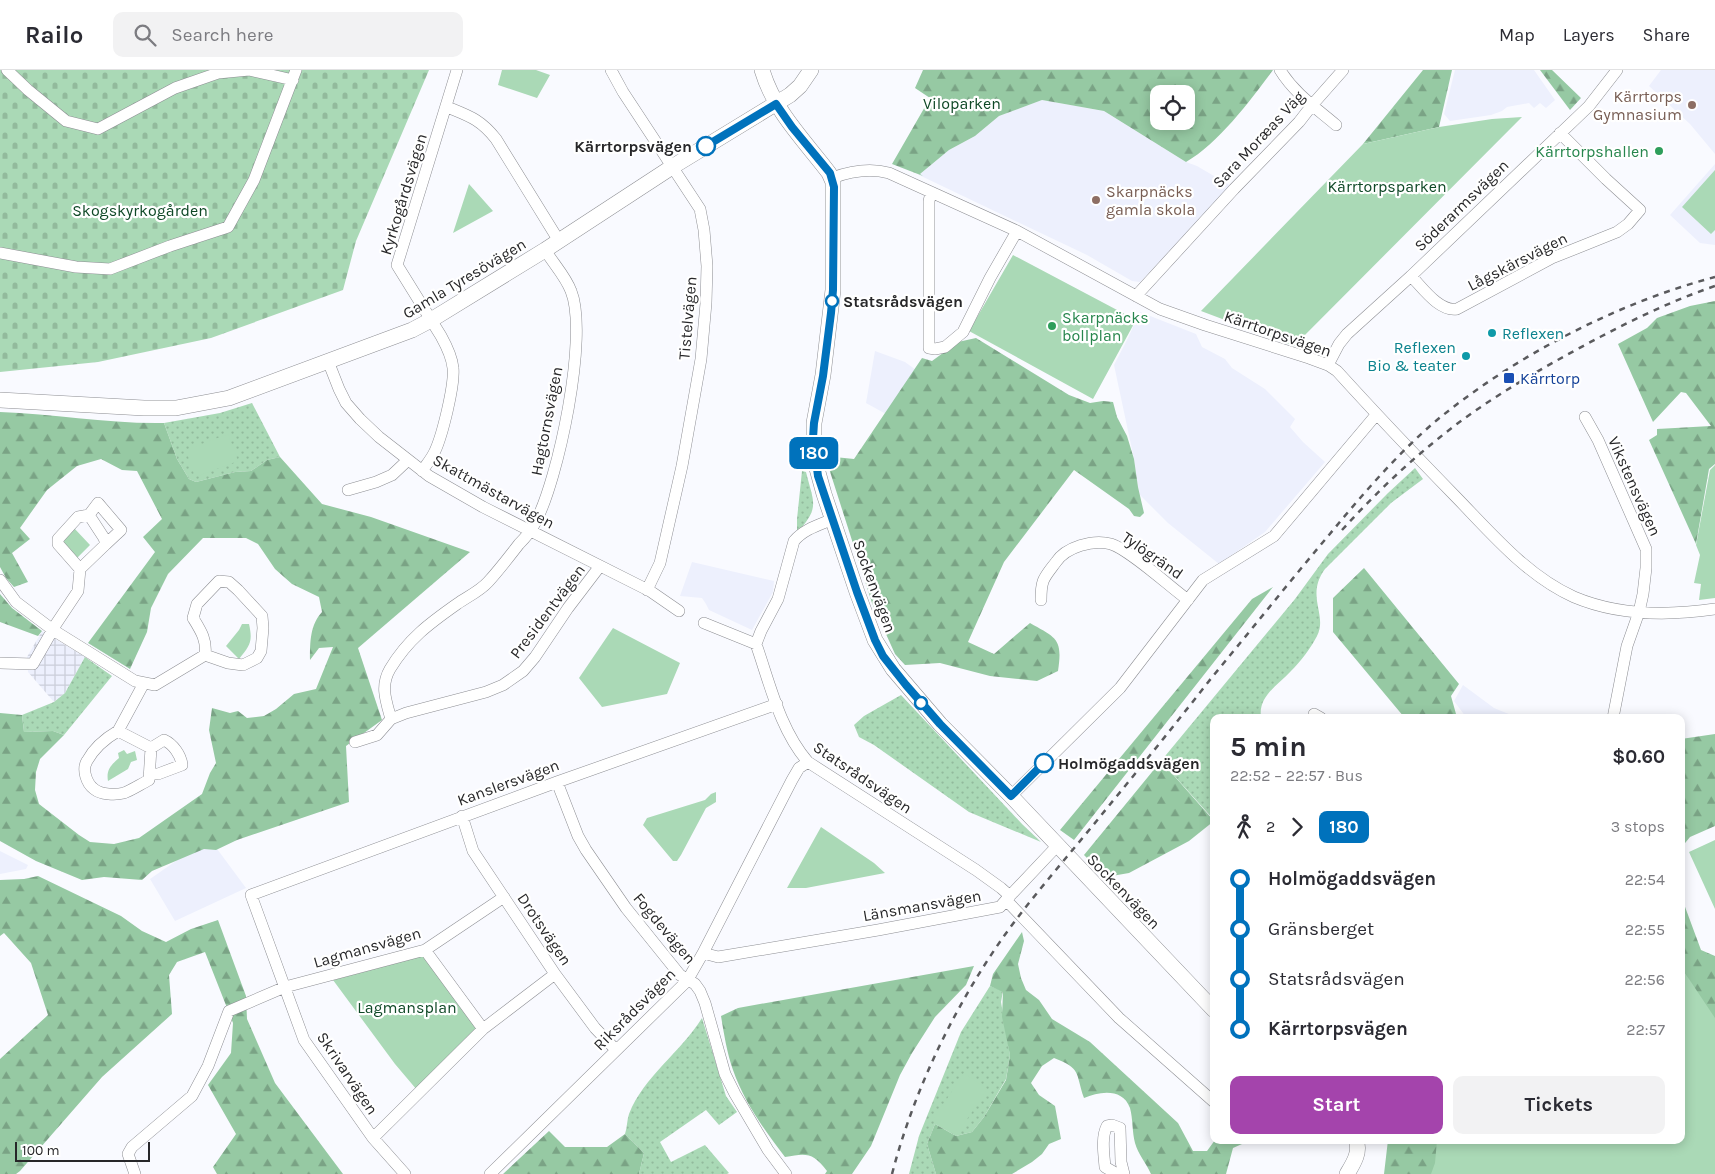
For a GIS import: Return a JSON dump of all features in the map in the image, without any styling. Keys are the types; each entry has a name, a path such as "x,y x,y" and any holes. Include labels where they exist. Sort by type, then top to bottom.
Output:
{"street":[{"path":"0,253 76,267 110,269 170,246 228,227 254,180 295,75 249,70 218,73 175,88 98,128 66,121 7,70"},
{"name":"Kyrkogårdsvägen","path":"422,471 434,452 442,429 451,392 453,368 446,346 397,265 457,70"},
{"name":"Tistelvägen","path":"611,70 623,92 700,209 708,266 700,360 682,466 660,562 647,590"},
{"path":"762,70 767,86 786,120 832,178"},
{"name":"Gamla Tyresövägen","path":"0,400 176,408 230,398 412,330 545,250 672,167 776,104 800,86 812,70"},
{"path":"1280,70 1287,82 1300,96 1336,125"},
{"name":"Sara Moræas Väg","path":"1136,296 1234,189 1299,122 1312,104 1343,70"},
{"name":"Söderarmsvägen","path":"1328,365 1339,344 1347,334 1589,106 1617,70"},
{"path":"447,107 476,119 486,126 496,138 559,241"},
{"name":"Lågskärsvägen","path":"1410,276 1445,308 1451,310 1460,308 1552,258 1617,232 1628,224 1640,210 1560,133"},
{"name":"Kärrtorpsvägen","path":"832,178 855,172 875,170 889,173 1017,231 1160,309 1328,365 1337,371 1376,415 1513,555 1548,583 1574,597 1626,612 1680,613 1715,609"},
{"name":"Sockenvägen","path":"832,178 834,187 832,298 813,438 816,465 857,592 875,640 883,656 940,724 1210,1006"},
{"path":"931,193 929,201 931,340 929,348 945,347 963,332 990,278 1017,231"},
{"name":"Hagtornsvägen","path":"391,719 383,691 389,670 413,637 486,584 535,524 553,479 563,437 576,349 576,309 571,291 545,250"},
{"name":"Skattmästarvägen","path":"328,361 346,403 379,437 422,471 454,492 647,590 679,611"},
{"path":"1011,796 1120,688 1203,580 1274,536 1376,415"},
{"name":"Vikstensvägen","path":"1585,417 1600,445 1646,549 1646,568 1639,612 1627,646 1614,714"},
{"path":"348,490 392,476 408,460"},
{"path":"0,663 33,664 52,630 78,591 80,569 121,530 102,499 89,515 78,517 58,539 58,544 80,569"},
{"path":"89,515 106,544"},
{"path":"704,623 756,644 760,631 778,599 794,541 807,530 833,520"},
{"name":"Tylögränd","path":"1041,600 1042,581 1059,557 1068,550 1083,545 1111,544 1129,555 1188,600"},
{"name":"Presidentvägen","path":"355,742 377,734 391,719 406,713 486,692 523,671 600,566"},
{"path":"0,580 16,602 52,630 136,681 155,685 204,655 206,646 203,635 194,618 197,604 219,581 230,582 262,616 261,651 257,658 243,665 228,663 204,655"},
{"name":"Statsrådsvägen","path":"756,644 789,734 808,762 976,870 1001,888 1008,898"},
{"path":"144,683 118,731 104,740 86,762 85,774 93,789 112,794 125,792 149,780 151,748"},
{"name":"Kanslersvägen","path":"251,895 462,816 777,704"},
{"path":"118,731 151,748"},
{"path":"149,774 158,774 182,765 181,759 170,742 164,740 151,748"},
{"name":"Riksrådsvägen","path":"490,1174 688,979 703,954 792,780 799,768 808,762"},
{"name":"Fogdevägen","path":"557,782 578,836 586,850 626,908 680,975 695,984 700,991 725,1074 768,1150 786,1174"},
{"name":"Drotsvägen","path":"462,816 473,851 555,974 595,1028 616,1050"},
{"path":"1008,898 1057,846"},
{"name":"Skrivarvägen","path":"251,895 304,1040 373,1138 405,1174"},
{"name":"Lagmansvägen","path":"285,987 425,950 504,897"},
{"name":"Länsmansvägen","path":"703,954 718,956 878,930 1000,907 1008,898 1119,1018 1210,1098"},
{"path":"425,950 483,1029"},
{"path":"373,1138 483,1029 555,974"},
{"path":"135,1174 128,1154 132,1147 192,1096 208,1066 229,1012 285,987"},
{"path":"1117,1174 1106,1167 1104,1158 1105,1130 1107,1126 1112,1125 1120,1128 1124,1174"},
{"path":"1347,1174 1356,1159 1358,1144"}],"shaded area":[{"path":"1455,70 1534,70 1555,100 1546,108 1540,103 1534,108 1529,103 1507,107 1491,115 1450,121 1444,114"},
{"name":"Kärrtorps Gymnasium","path":"1661,70 1715,70 1715,154 1690,124 1649,86"},
{"name":"Skarpnäcks gamla skola","path":"1042,100 1104,111 1186,162 1197,166 1231,186 1140,282 1132,281 1087,255 919,175 949,150 975,136 999,116"},
{"path":"1715,164 1715,245 1700,243 1670,215"},
{"path":"1140,312 1196,334 1202,347 1225,359 1232,368 1265,389 1295,419 1290,427 1325,462 1265,532 1219,564 1168,523 1140,495 1114,365"},
{"path":"875,351 905,362 916,370 886,414 866,403"},
{"path":"692,562 774,581 773,592 752,630 709,610 702,598 680,596"},
{"path":"42,631 85,657 65,693 54,702 28,672 27,657"},
{"path":"1463,685 1494,708 1509,714 1464,714 1454,701"},
{"path":"209,838 246,888 175,921 150,879"},
{"path":"0,851 28,865 26,869 0,874"}],"green space":[{"name":"Skogskyrkogården","path":"0,70 429,70 356,241 343,290 211,338 98,362 0,372"},
{"path":"502,70 536,70 550,75 537,98 498,85"},
{"name":"Viloparken","path":"923,70 1273,70 1222,133 1186,162 1104,111 1042,100 999,116 975,136 949,150 920,174 923,176 892,164 930,98 915,88"},
{"path":"1423,70 1452,70 1439,127 1363,144"},
{"path":"1540,70 1552,70 1581,98 1570,110"},
{"name":"Kärrtorpsparken","path":"1522,117 1294,346 1201,311 1363,144 1439,127 1492,119"},
{"path":"1715,170 1715,230 1711,234 1682,207"},
{"path":"469,184 493,211 453,233"},
{"name":"Skarpnäcks bollplan","path":"1013,255 1136,320 1093,399 969,331"},
{"path":"1715,301 1715,464 1709,469 1696,544 1649,440 1657,435 1657,429 1711,426 1686,393 1681,392 1653,422 1618,344 1647,328 1657,318 1690,306"},
{"path":"976,338 1069,395 1090,403 1113,402 1134,459 1144,513 1140,517 1134,516 1129,509 1074,470 1004,562 968,642 994,654 1030,623 1046,632 1056,640 1058,645 1058,671 1037,681 990,676 940,663 905,665 895,654 872,603 825,456 854,459 922,358 932,361 958,342"},
{"path":"252,403 280,457 267,460 251,471 235,472 196,482 189,479 177,459 164,423 220,413"},
{"path":"0,412 123,422 164,423 177,459 189,479 196,482 235,472 251,471 267,460 280,457 322,504 371,517 470,552 358,648 382,720 346,746 349,802 237,840 216,850 204,849 152,871 142,880 104,877 82,880 36,861 0,841 0,713 22,715 24,732 53,731 64,735 40,759 36,772 35,790 39,804 90,842 114,844 139,838 202,794 216,763 209,730 212,708 230,713 238,711 247,718 264,716 294,694 316,689 333,647 319,648 310,660 313,628 322,612 319,597 292,584 275,569 258,544 246,538 203,538 168,574 151,608 147,632 130,669 88,643 155,552 143,537 162,519 137,471 122,470 101,459 77,466 47,490 20,528 30,539 12,553 28,582 14,587 0,567"},
{"path":"228,434 238,461 195,477 186,450"},
{"path":"1715,465 1715,598 1699,600 1701,584 1694,583 1700,555 1696,545 1710,470"},
{"path":"1415,468 1423,479 1391,503 1325,569 1319,579 1317,588 1320,628 1317,636 1309,650 1298,663 1270,691 1263,703 1261,714 1210,714 1210,816 1161,761 1295,599 1328,554"},
{"path":"802,471 806,472 813,505 809,517 797,533 797,519"},
{"path":"74,528 90,545 76,559 59,543"},
{"path":"1364,568 1459,684 1451,696 1456,714 1401,714 1333,632 1333,598"},
{"path":"1273,587 1074,840 1060,830 1252,599"},
{"path":"0,594 12,608 42,631 38,636 0,622"},
{"path":"242,624 249,624 251,635 248,647 239,659 226,646"},
{"path":"613,628 680,663 667,694 602,707 579,678"},
{"path":"85,657 112,676 64,735 53,731 24,732 22,715 54,702 65,693"},
{"path":"901,695 1041,842 969,812 874,745 859,737 854,725 864,716"},
{"path":"1715,734 1715,826 1690,837 1685,843 1685,738"},
{"path":"124,750 127,754 135,751 137,760 131,762 128,769 108,781 110,768 119,758 118,753"},
{"path":"1161,761 1210,816 1210,824 1189,841 1129,873 1106,877 1084,855"},
{"path":"716,792 716,802 706,808 681,855 677,861 673,861 643,825 647,818 705,800"},
{"path":"821,827 874,863 885,873 806,888 787,888"},
{"path":"1715,840 1715,909 1689,852"},
{"path":"38,876 121,916 142,931 166,942 191,929 218,920 246,996 247,1019 275,1083 343,1174 217,1174 213,1167 236,1134 208,1085 231,1053 233,1023 205,952 177,962 169,975 172,1014 102,1077 20,1171 16,1174 0,1174 0,1059 48,1015 31,963 4,933 0,936 0,880 24,879"},
{"path":"1685,907 1701,950 1715,956 1715,1174 1384,1174 1388,1144 1685,1144"},
{"path":"1022,932 1024,941 1018,964 1026,990 1039,1000 1052,1019 1090,1042 1178,1123 1193,1151 1207,1151 1212,1144 1242,1144 1233,1148 1226,1174 1151,1174 1136,1147 1131,1112 1127,1102 1117,1094 1110,1093 1084,1098 1076,1072 1069,1065 1054,1058 1042,1066 1031,1083 1039,1095 1055,1106 1061,1139 1049,1144 1042,1154 1012,1174 936,1174 927,1144 935,1124 956,1136 972,1132 984,1117 1006,1080 1010,1055 1002,1017 1003,992 990,986 993,974"},
{"name":"Lagmansplan","path":"423,956 477,1027 417,1090 395,1064 333,980"},
{"path":"974,966 966,985 935,1017 912,1053 900,1075 871,1146 852,1174 825,1174 827,1171 822,1165 809,1155 785,1157 756,1116 738,1082 729,1057 721,1016 738,1008"},
{"path":"1685,973 1715,1018 1715,1174 1431,1174 1435,1163 1437,1144 1685,1144"},
{"path":"990,986 1003,991 1001,1002 1010,1055 1006,1079 984,1117 972,1132 956,1136 935,1124 927,1144 936,1174 909,1174 919,1136 961,1032"},
{"path":"702,1018 726,1096 737,1112 719,1125 706,1110 660,1142 671,1162 705,1145 729,1173 639,1174 644,1153 625,1134 629,1114 636,1100 653,1076 684,1042"},
{"path":"964,1073 987,1089 956,1136 933,1120"},
{"path":"549,1131 565,1147 607,1147 625,1134 644,1153 639,1174 503,1174"}],"railway":[{"path":"892,1174 912,1111 952,1020 1004,936 1040,889 1314,552 1380,475 1437,420 1467,397 1533,353 1568,334 1641,301 1715,277"},
{"path":"1342,530 1413,460 1453,427 1499,395 1531,375 1619,327 1657,309 1715,286"}],"bus line":[{"name":"180","path":"706,146 776,104 786,120 830,173 834,187 833,290 823,376 813,438 818,476 857,592 883,656 940,724 1011,796 1044,763"}],"place":[{"name":"Kärrtorps Gymnasium","path":"1692,105"},
{"name":"Kärrtorpsvägen","path":"706,146"},
{"name":"Kärrtorpshallen","path":"1659,151"},
{"name":"Skarpnäcks gamla skola","path":"1096,200"},
{"name":"Statsrådsvägen","path":"832,301"},
{"name":"Skarpnäcks bollplan","path":"1052,326"},
{"name":"Reflexen","path":"1492,333"},
{"name":"Reflexen Bio & teater","path":"1466,356"},
{"name":"Kärrtorp","path":"1509,378"},
{"name":"Holmögaddsvägen","path":"1044,763"}]}
